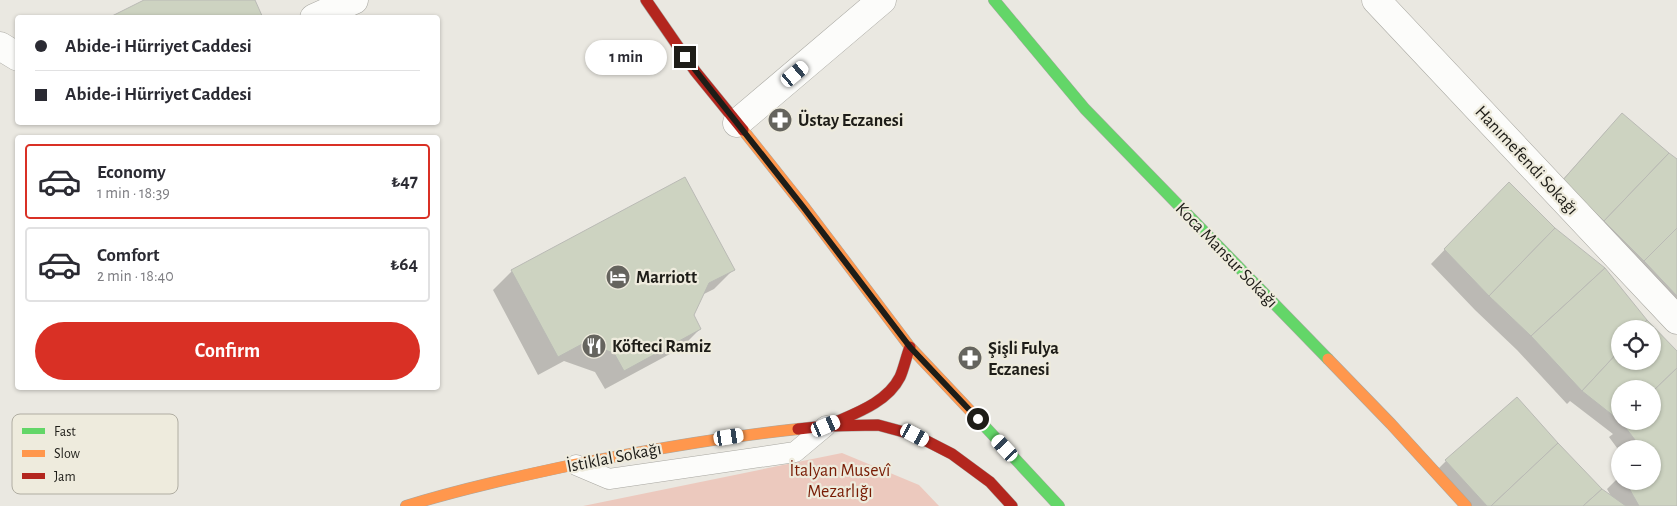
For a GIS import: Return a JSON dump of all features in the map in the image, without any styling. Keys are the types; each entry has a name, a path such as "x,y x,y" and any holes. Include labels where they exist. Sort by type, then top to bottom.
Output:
{"main road":[{"path":"646,0 695,71 804,208 910,347 1059,506"},
{"name":"Koca Mansur Sokağı","path":"994,0 1085,109 1391,424 1466,506"},
{"path":"826,426 862,411 885,396 898,379 910,347"},
{"path":"826,426 878,425 915,435 952,454 990,482 1012,506"},
{"name":"İstiklal Sokağı","path":"406,506 445,494 511,478 576,465"}],"street":[{"path":"321,15 354,0"},
{"path":"737,123 882,0"},
{"name":"Hanımefendi Sokağı","path":"1376,0 1677,320"},
{"path":"0,46 15,55"}],"lane":[{"path":"576,465 609,479 795,452 826,426"}],"green space":[{"name":"İtalyan Musevî Mezarlığı","path":"842,453 919,485 939,506 583,506"}],"building":[{"path":"144,0 255,0 262,15 114,15"},
{"path":"1622,113 1669,153 1604,221 1562,181"},
{"path":"1669,153 1677,159 1677,228 1644,261 1604,221"},
{"name":"Marriott","path":"685,177 735,270 709,283 694,315 701,329 624,371 614,353 584,343 558,357 511,270"},
{"path":"1509,182 1555,228 1489,296 1444,249"},
{"path":"1555,228 1605,268 1531,336 1489,296"},
{"path":"1677,228 1677,296 1644,261"},
{"path":"1605,268 1647,320 1611,320 1611,360 1582,391 1531,336"},
{"path":"1661,334 1677,351 1677,368 1661,383 1661,380 1611,380 1611,414 1582,391 1611,360 1611,370 1661,370"},
{"path":"1677,368 1677,506 1639,506 1630,490 1661,490 1661,440 1635,440 1627,430 1661,430 1661,383"},
{"path":"1517,397 1558,443 1491,506 1487,506 1445,460"},
{"path":"1558,443 1602,489 1583,506 1491,506"},
{"path":"1602,489 1626,506 1583,506"}],"traffic: fast":[{"path":"994,0 1085,109 1328,359"},
{"path":"977,418 1059,506"}],"traffic: slow":[{"path":"743,130 805,208 910,347 977,418"},
{"path":"1328,359 1466,506"},
{"path":"406,506 447,494 600,459 713,440 798,429"}],"traffic: jam":[{"path":"646,0 695,71 743,130"},
{"path":"836,422 872,405 888,393 900,377 910,347"},
{"path":"798,429 826,426 878,425 915,435 952,454 990,482 1012,506"}],"place":[{"name":"Üstay Eczanesi","path":"780,120"},
{"name":"Marriott","path":"618,277"},
{"name":"Köfteci Ramiz","path":"594,346"},
{"name":"Şişli Fulya Eczanesi","path":"970,358"}],"route":[{"path":"685,57 910,347 978,419"}]}
